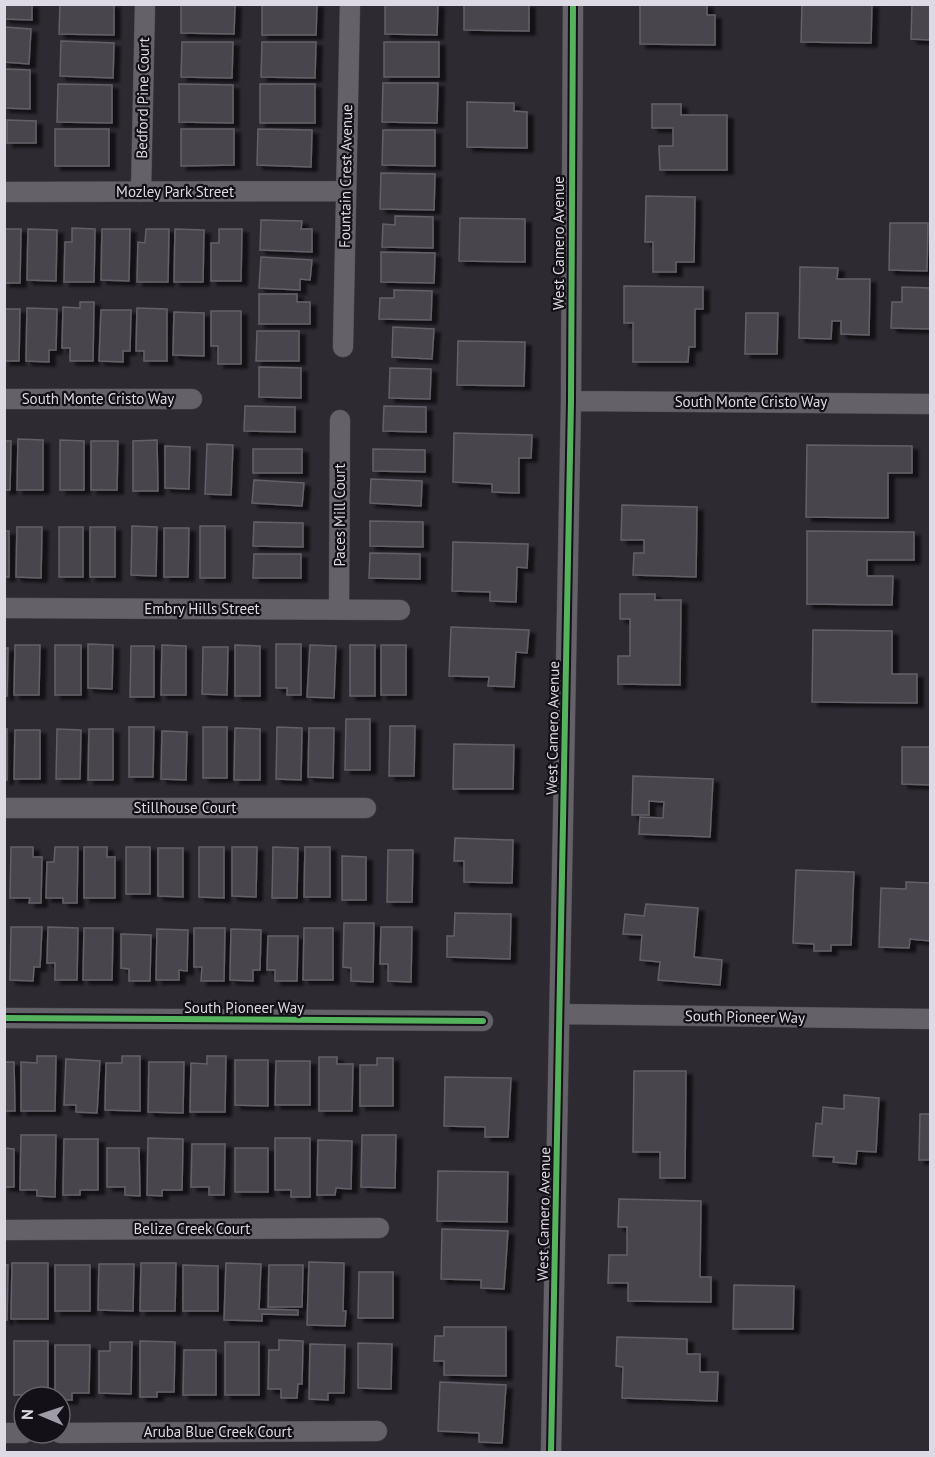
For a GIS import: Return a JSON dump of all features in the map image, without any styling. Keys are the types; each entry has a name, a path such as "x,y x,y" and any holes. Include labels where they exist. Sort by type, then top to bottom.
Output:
{"street":[{"name":"Bedford Pine Court","path":"141,192 145,4"},
{"name":"Fountain Crest Avenue","path":"344,347 350,4"},
{"name":"West Camero Avenue","path":"551,1452 571,401 573,4"},
{"name":"Mozley Park Street","path":"4,192 346,191"},
{"name":"South Monte Cristo Way","path":"4,399 192,399"},
{"name":"South Monte Cristo Way","path":"571,401 930,404"},
{"name":"Paces Mill Court","path":"339,609 340,420"},
{"name":"Embry Hills Street","path":"4,608 400,610"},
{"name":"Stillhouse Court","path":"4,807 366,808"},
{"name":"South Pioneer Way","path":"560,1014 930,1019"},
{"name":"South Pioneer Way","path":"4,1018 483,1021"},
{"name":"Belize Creek Court","path":"4,1230 379,1228"},
{"name":"Aruba Blue Creek Court","path":"72,1433 377,1431"}],"building":[{"path":"4,4 32,4 32,20 4,19"},
{"path":"60,4 114,4 114,35 59,34"},
{"path":"181,4 235,4 234,34 181,33"},
{"path":"262,4 317,4 316,35 262,35"},
{"path":"385,4 438,4 437,35 385,34"},
{"path":"464,4 529,4 529,31 464,30"},
{"path":"640,4 707,4 707,15 715,15 715,45 640,44"},
{"path":"802,4 872,4 871,43 801,42"},
{"path":"912,4 930,4 930,40 911,39"},
{"path":"4,27 31,29 29,64 4,62"},
{"path":"61,41 114,43 113,78 60,76"},
{"path":"182,42 233,42 232,78 181,77"},
{"path":"262,42 316,42 315,78 261,77"},
{"path":"384,42 439,42 439,77 384,77"},
{"path":"4,69 30,70 30,109 4,108"},
{"path":"383,83 438,83 437,123 382,122"},
{"path":"58,84 112,85 112,123 57,122"},
{"path":"179,84 233,85 233,123 179,122"},
{"path":"260,84 315,84 315,123 260,123"},
{"path":"467,102 514,103 514,111 527,112 527,148 467,147"},
{"path":"652,104 681,104 681,115 727,115 727,170 660,170 659,146 673,146 673,128 652,128"},
{"path":"7,120 36,121 36,143 7,143"},
{"path":"55,129 109,129 109,166 55,166"},
{"path":"181,129 234,129 234,165 181,166"},
{"path":"258,129 312,130 311,167 257,165"},
{"path":"383,130 435,130 435,166 382,165"},
{"path":"381,173 435,174 434,210 380,209"},
{"path":"646,196 695,197 694,262 676,262 676,272 653,272 653,242 645,242"},
{"path":"395,216 433,217 433,248 382,247 383,224 395,225"},
{"path":"460,218 525,219 525,262 459,261"},
{"path":"261,220 302,221 301,229 312,229 312,252 260,250"},
{"path":"890,223 928,223 927,271 889,270"},
{"path":"72,228 95,229 94,282 64,282 65,242 72,242"},
{"path":"4,229 21,229 20,283 4,283"},
{"path":"28,229 57,230 56,281 27,280"},
{"path":"102,229 130,229 129,281 101,280"},
{"path":"146,229 169,229 168,282 137,282 138,242 145,243"},
{"path":"175,229 204,230 203,282 174,282"},
{"path":"219,229 242,229 241,281 211,281 211,243 219,243"},
{"path":"381,252 435,253 434,283 381,282"},
{"path":"261,257 312,260 310,280 300,279 300,290 259,288"},
{"path":"800,267 838,268 837,279 870,279 869,335 841,334 841,321 832,321 831,339 799,338"},
{"path":"624,286 703,287 703,309 695,309 695,347 689,347 688,362 633,362 633,323 624,323"},
{"path":"902,287 930,288 930,329 891,328 892,302 902,302"},
{"path":"394,290 432,291 431,320 379,319 380,298 394,298"},
{"path":"259,294 297,294 297,302 310,302 310,324 259,324"},
{"path":"80,302 94,302 93,361 70,361 70,348 62,348 63,307 80,308"},
{"path":"27,308 57,309 56,350 49,350 49,362 26,361"},
{"path":"137,308 167,309 167,361 144,361 144,351 136,351"},
{"path":"4,309 20,309 19,361 4,361"},
{"path":"101,310 131,310 130,351 123,351 123,362 99,361"},
{"path":"211,311 241,311 241,364 218,364 218,346 211,346"},
{"path":"174,312 204,313 204,356 173,355"},
{"path":"746,313 778,313 777,354 745,354"},
{"path":"393,327 434,329 432,359 392,357"},
{"path":"257,331 299,331 299,361 256,361"},
{"path":"458,341 525,342 524,386 457,385"},
{"path":"259,367 301,368 301,398 259,397"},
{"path":"390,368 431,369 430,399 389,398"},
{"path":"245,406 295,407 295,432 244,431"},
{"path":"384,406 426,407 426,432 383,431"},
{"path":"454,433 532,435 531,458 519,458 519,493 492,492 492,484 453,482"},
{"path":"18,439 43,440 43,490 17,490"},
{"path":"60,440 84,441 84,490 60,490"},
{"path":"157,440 158,491 133,491 133,441"},
{"path":"4,441 11,441 10,490 4,490"},
{"path":"91,441 118,441 117,490 91,490"},
{"path":"207,444 233,445 231,495 205,494"},
{"path":"807,445 912,446 912,473 888,473 888,518 806,517"},
{"path":"165,446 190,447 189,489 165,488"},
{"path":"253,449 302,449 302,473 253,473"},
{"path":"373,449 425,450 425,472 373,471"},
{"path":"371,479 422,481 421,506 370,503"},
{"path":"254,480 304,483 302,506 252,503"},
{"path":"622,505 697,507 696,577 633,575 634,553 644,553 644,540 621,540"},
{"path":"370,521 423,522 423,547 370,546"},
{"path":"254,522 303,523 303,547 253,546"},
{"path":"132,526 157,527 156,576 131,575"},
{"path":"200,526 225,526 225,578 200,578"},
{"path":"17,527 42,527 41,578 16,577"},
{"path":"59,527 83,527 83,577 59,577"},
{"path":"90,527 115,527 115,577 90,577"},
{"path":"164,528 189,528 188,577 164,577"},
{"path":"4,531 9,531 9,577 4,577"},
{"path":"807,531 914,532 914,560 867,560 867,576 893,576 892,605 807,604"},
{"path":"453,542 528,544 527,568 517,567 516,602 490,601 490,592 452,591"},
{"path":"370,553 420,554 420,579 369,578"},
{"path":"254,554 301,554 301,578 253,578"},
{"path":"620,594 655,594 655,600 681,600 680,685 618,684 618,656 630,656 630,619 620,619"},
{"path":"451,627 529,630 527,653 516,652 514,687 488,686 489,677 449,676"},
{"path":"813,630 892,631 892,674 917,674 917,703 812,702"},
{"path":"88,644 113,645 112,689 88,688"},
{"path":"276,644 301,644 301,695 287,695 287,688 276,688"},
{"path":"15,645 40,645 39,695 14,695"},
{"path":"55,645 81,645 81,695 55,695"},
{"path":"162,645 186,646 186,695 161,695"},
{"path":"235,645 260,646 260,696 235,696"},
{"path":"310,645 336,646 334,698 307,697"},
{"path":"350,645 375,645 375,696 350,696"},
{"path":"381,645 406,645 406,695 381,695"},
{"path":"131,646 154,646 154,697 130,697"},
{"path":"203,647 228,647 227,695 202,694"},
{"path":"4,648 8,648 7,696 4,696"},
{"path":"346,719 370,719 370,770 345,770"},
{"path":"390,726 415,726 414,776 389,776"},
{"path":"129,727 154,727 153,777 129,777"},
{"path":"203,727 227,727 227,778 203,778"},
{"path":"277,727 302,728 301,780 276,779"},
{"path":"235,728 260,729 260,780 234,780"},
{"path":"309,728 334,728 333,778 308,777"},
{"path":"4,729 7,729 7,780 4,780"},
{"path":"57,729 81,730 80,779 56,779"},
{"path":"89,729 113,729 113,780 88,780"},
{"path":"15,730 40,730 40,779 14,779"},
{"path":"162,731 187,732 186,780 161,779"},
{"path":"454,744 514,745 513,789 453,789"},
{"path":"902,747 930,747 930,785 902,784"},
{"path":"633,776 713,779 710,837 639,834 640,817 663,818 664,802 649,801 649,815 632,815"},
{"path":"455,838 513,840 512,883 464,882 464,861 454,861"},
{"path":"11,847 33,847 33,857 42,857 41,903 29,903 30,898 10,898"},
{"path":"55,847 78,847 77,903 63,903 63,898 46,898 47,862 54,862"},
{"path":"84,847 107,847 107,857 115,857 115,898 84,898"},
{"path":"126,847 150,847 150,894 126,894"},
{"path":"199,847 224,847 224,898 199,897"},
{"path":"232,847 257,847 256,897 232,896"},
{"path":"273,847 298,848 297,898 272,898"},
{"path":"305,847 330,847 330,897 304,897"},
{"path":"158,848 183,848 183,897 158,896"},
{"path":"388,850 413,850 412,902 387,902"},
{"path":"342,856 366,857 366,900 342,900"},
{"path":"796,870 854,872 851,945 831,945 831,951 814,951 814,944 793,943"},
{"path":"906,882 930,883 930,941 910,939 909,948 879,947 881,888 906,889"},
{"path":"646,904 698,908 694,957 722,960 720,985 658,980 660,962 640,960 642,935 623,934 625,914 644,916"},
{"path":"455,913 511,914 510,959 447,957 447,936 454,936"},
{"path":"344,923 374,923 373,982 351,981 351,968 343,967"},
{"path":"11,927 42,927 40,967 34,967 33,981 10,980"},
{"path":"48,927 78,928 77,980 55,980 55,963 47,963"},
{"path":"381,927 412,927 411,982 388,981 388,964 380,964"},
{"path":"84,928 113,928 112,980 83,980"},
{"path":"194,928 225,928 224,981 201,981 202,967 194,967"},
{"path":"304,928 333,928 333,980 303,980"},
{"path":"157,929 188,930 187,971 179,970 179,980 156,980"},
{"path":"231,929 261,930 260,970 253,970 253,981 230,980"},
{"path":"121,934 151,935 150,981 129,981 129,969 121,968"},
{"path":"268,936 298,936 297,981 275,981 275,970 267,970"},
{"path":"37,1056 56,1056 55,1111 21,1111 21,1062 37,1063"},
{"path":"122,1056 140,1056 140,1111 105,1110 106,1063 122,1063"},
{"path":"207,1056 226,1056 225,1112 190,1112 191,1063 207,1064"},
{"path":"319,1057 337,1057 337,1064 353,1064 352,1111 319,1111"},
{"path":"377,1058 393,1058 393,1106 360,1106 360,1065 377,1065"},
{"path":"66,1059 100,1061 97,1113 76,1112 76,1105 64,1105"},
{"path":"235,1060 268,1060 268,1106 235,1105"},
{"path":"276,1061 310,1061 310,1105 275,1105"},
{"path":"4,1062 14,1062 15,1111 4,1111"},
{"path":"149,1062 184,1062 183,1113 148,1112"},
{"path":"634,1071 686,1071 685,1178 660,1178 660,1152 633,1152"},
{"path":"445,1077 511,1078 508,1137 485,1137 485,1127 444,1126"},
{"path":"844,1095 879,1098 876,1152 857,1151 856,1164 833,1162 834,1157 813,1156 816,1123 822,1124 823,1107 844,1109"},
{"path":"920,1114 930,1114 930,1160 919,1160"},
{"path":"21,1135 56,1135 55,1197 37,1196 37,1190 20,1190"},
{"path":"362,1135 396,1135 395,1188 361,1187"},
{"path":"148,1138 183,1139 182,1190 162,1190 162,1196 147,1195"},
{"path":"275,1138 310,1138 310,1197 291,1197 291,1190 275,1190"},
{"path":"64,1139 98,1139 98,1190 80,1190 80,1195 63,1195"},
{"path":"318,1140 352,1141 351,1189 336,1188 335,1195 317,1195"},
{"path":"192,1144 225,1144 224,1195 209,1195 209,1187 191,1187"},
{"path":"4,1148 14,1149 14,1187 4,1187"},
{"path":"107,1148 139,1148 140,1196 125,1195 125,1187 107,1187"},
{"path":"235,1148 268,1148 268,1192 235,1192"},
{"path":"438,1171 508,1172 507,1222 437,1221"},
{"path":"619,1199 701,1201 700,1277 711,1277 711,1302 628,1301 628,1283 608,1283 609,1255 627,1255 627,1227 618,1227"},
{"path":"442,1229 508,1231 504,1289 481,1288 481,1280 441,1279"},
{"path":"309,1262 344,1263 345,1326 307,1325"},
{"path":"12,1263 48,1263 48,1319 11,1319"},
{"path":"141,1263 176,1263 175,1311 140,1311"},
{"path":"226,1263 261,1264 259,1309 298,1310 298,1315 262,1314 262,1321 224,1320"},
{"path":"4,1264 8,1265 7,1320 4,1320"},
{"path":"99,1264 134,1264 133,1311 98,1310"},
{"path":"55,1265 90,1265 90,1311 55,1311"},
{"path":"183,1265 218,1266 218,1311 183,1311"},
{"path":"269,1265 303,1265 302,1307 268,1307"},
{"path":"359,1272 393,1272 393,1318 358,1318"},
{"path":"734,1285 794,1286 793,1329 733,1329"},
{"path":"444,1327 506,1327 506,1376 444,1375 444,1361 434,1361 435,1336 444,1336"},
{"path":"617,1337 687,1339 687,1354 700,1354 700,1372 718,1372 717,1401 622,1398 623,1367 616,1366"},
{"path":"279,1340 303,1341 302,1384 298,1384 297,1398 281,1398 281,1389 268,1389 269,1350 279,1350"},
{"path":"14,1341 48,1341 48,1385 14,1385"},
{"path":"140,1341 175,1342 174,1392 157,1392 157,1397 140,1397"},
{"path":"110,1342 132,1342 131,1394 99,1393 99,1351 110,1351"},
{"path":"225,1342 259,1342 259,1395 225,1395"},
{"path":"358,1343 392,1344 391,1389 358,1388"},
{"path":"310,1344 345,1345 344,1393 328,1393 328,1400 309,1399"},
{"path":"55,1345 90,1345 89,1393 72,1393 72,1385 55,1385"},
{"path":"184,1350 216,1350 216,1395 183,1395"},
{"path":"440,1382 506,1385 502,1443 479,1442 479,1433 438,1431"}],"cycle path":[{"path":"551,1452 571,401 573,4"},
{"path":"4,1018 483,1021"}]}
